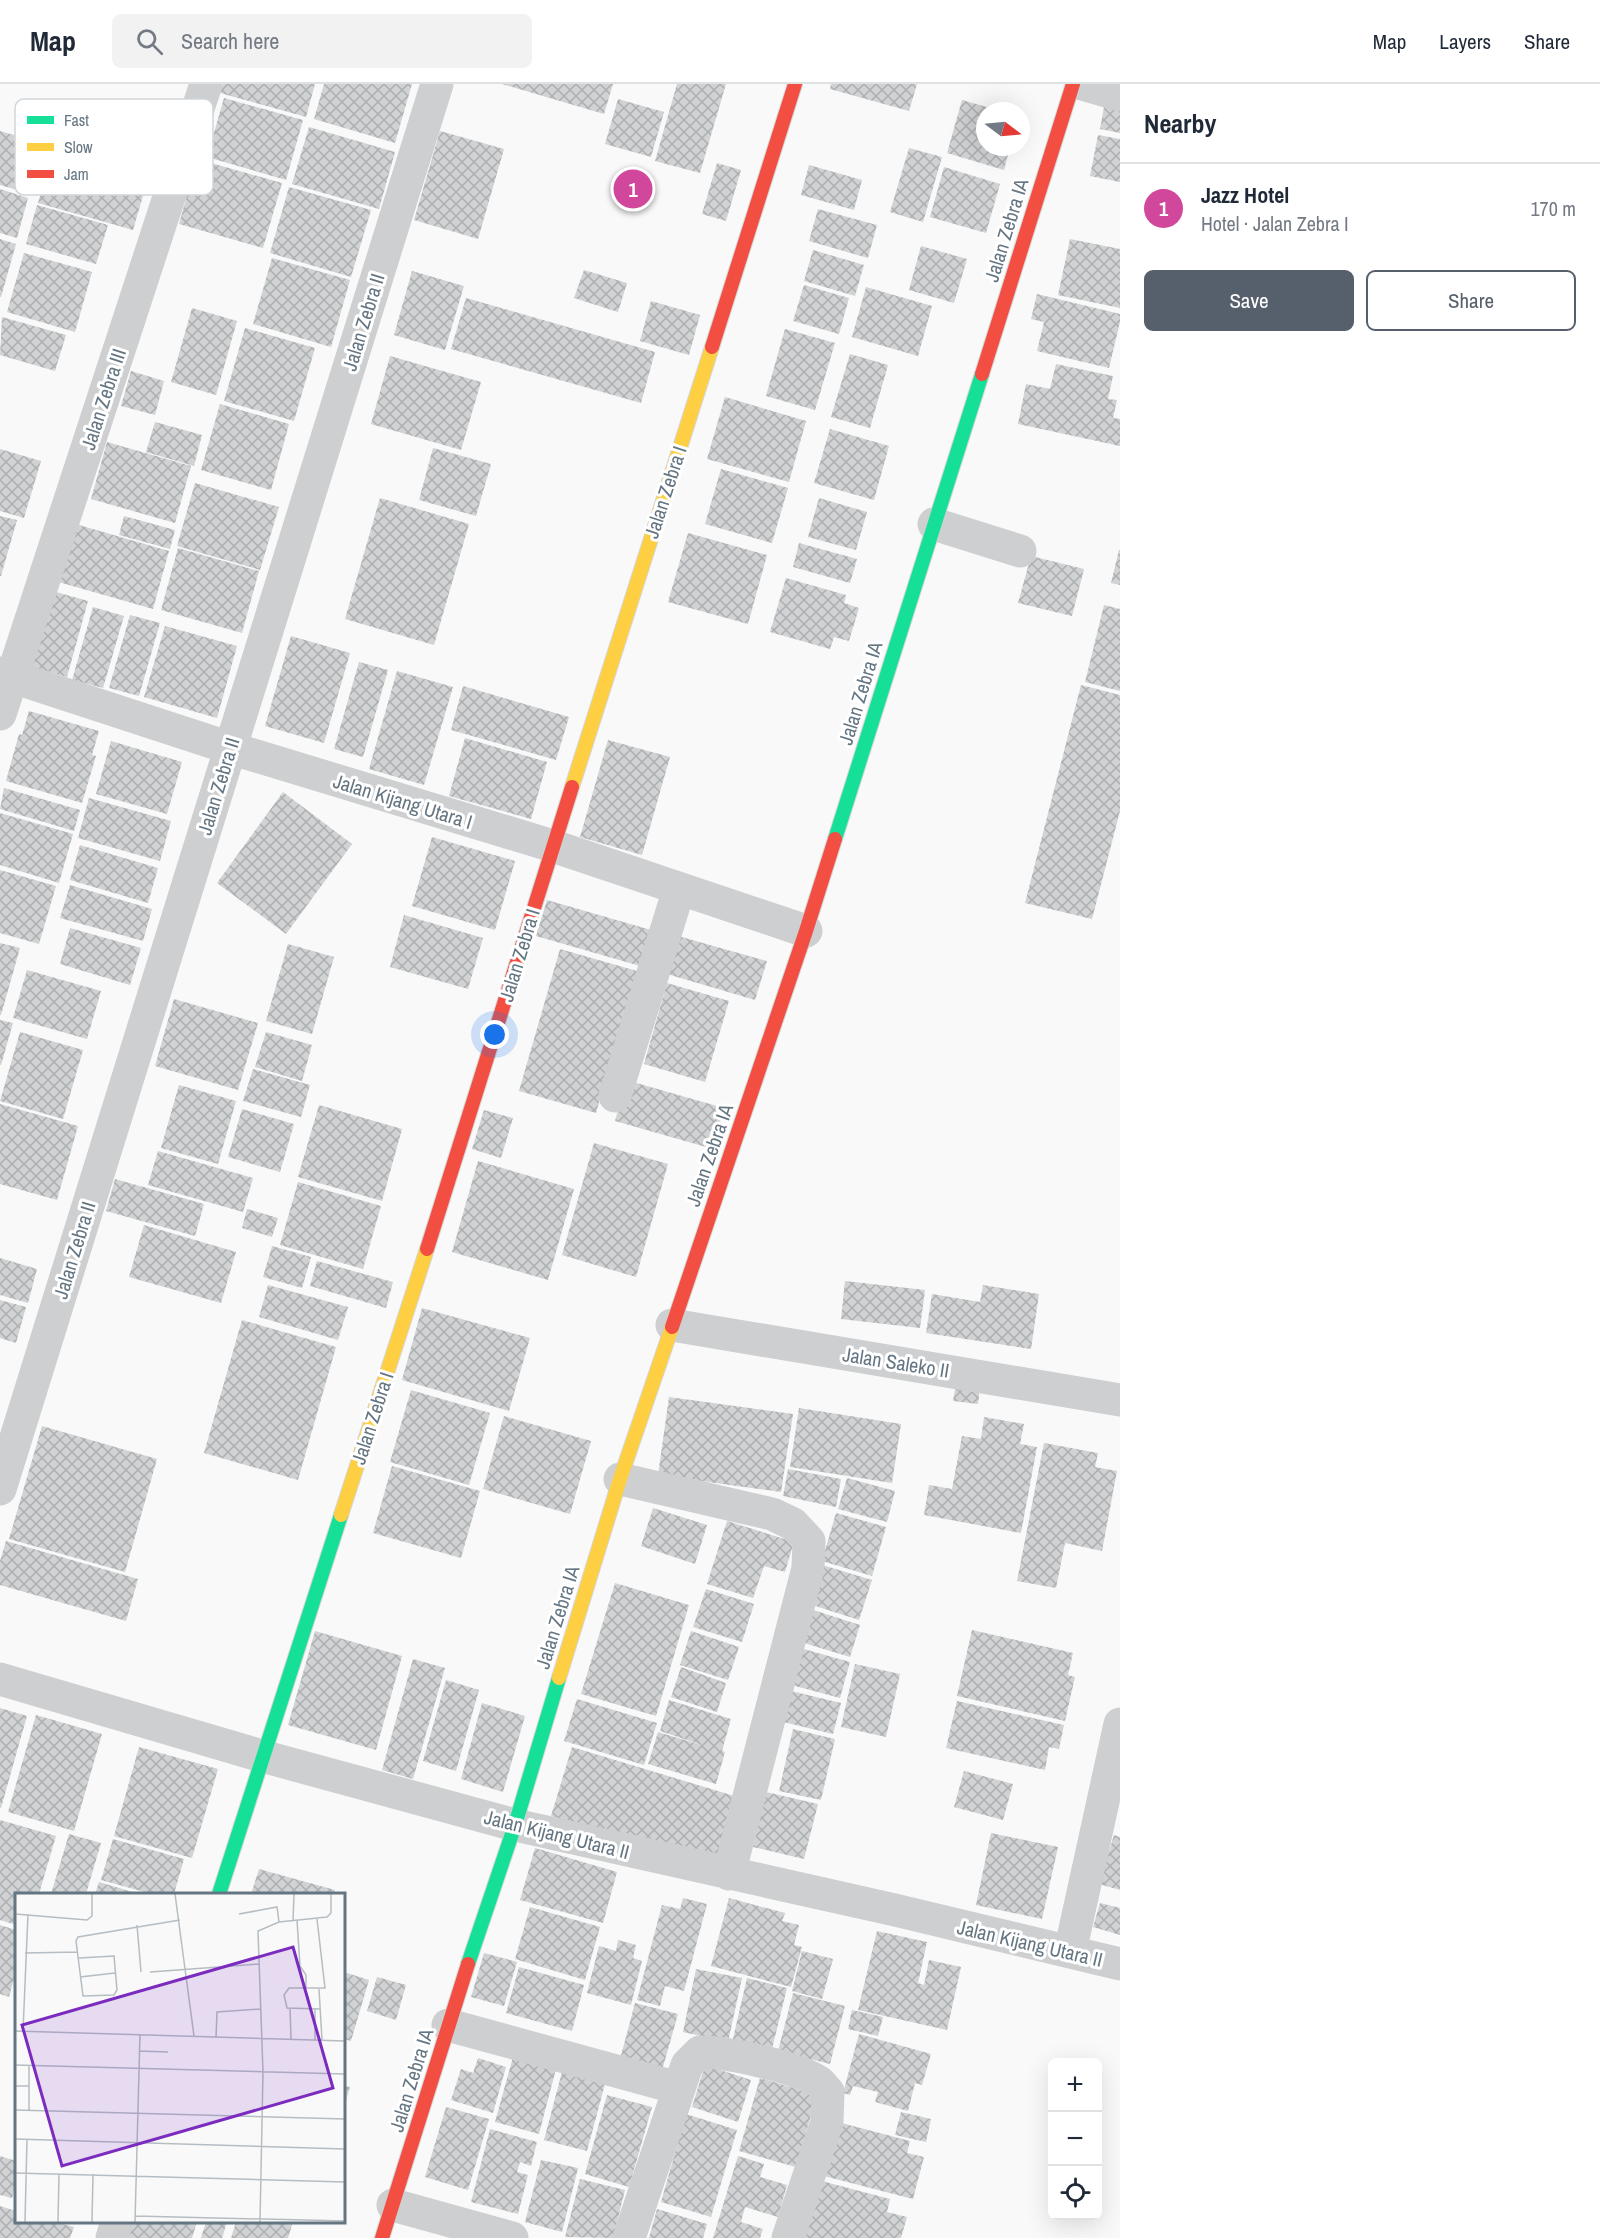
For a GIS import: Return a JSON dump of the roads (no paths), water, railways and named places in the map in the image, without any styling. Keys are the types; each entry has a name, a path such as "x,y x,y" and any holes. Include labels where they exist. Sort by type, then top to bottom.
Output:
{"street":[{"name":"Jalan Zebra III","path":"201,99 206,84"},
{"name":"Jalan Zebra II","path":"0,1489 437,84"},
{"name":"Jalan Zebra I","path":"219,1893 470,1116 553,846 795,84"},
{"name":"Jalan Zebra IA","path":"382,2238 448,2025 515,1825 620,1479 806,931 1072,84"},
{"path":"1082,84 1120,95"},
{"name":"Jalan Zebra III","path":"0,714 6,675 168,195"},
{"path":"934,524 1020,551"},
{"name":"Jalan Kijang Utara I","path":"6,675 230,748 553,846 806,931"},
{"path":"615,1096 680,889"},
{"name":"Jalan Saleko II","path":"672,1325 1120,1400"},
{"path":"620,1479 772,1514 793,1524 809,1540 808,1568 729,1874"},
{"name":"Jalan Kijang Utara II","path":"0,1679 262,1756 515,1825 895,1910 1120,1964"},
{"path":"1070,1952 1120,1724"},
{"path":"448,2025 678,2088"},
{"path":"628,2238 678,2088 687,2065 700,2052 715,2052 791,2070 820,2082 828,2092 828,2122 788,2238"},
{"path":"393,2205 512,2238"},
{"path":"112,2238 117,2223"}],"place":[{"name":"Jazz Hotel","path":"633,189"}]}
